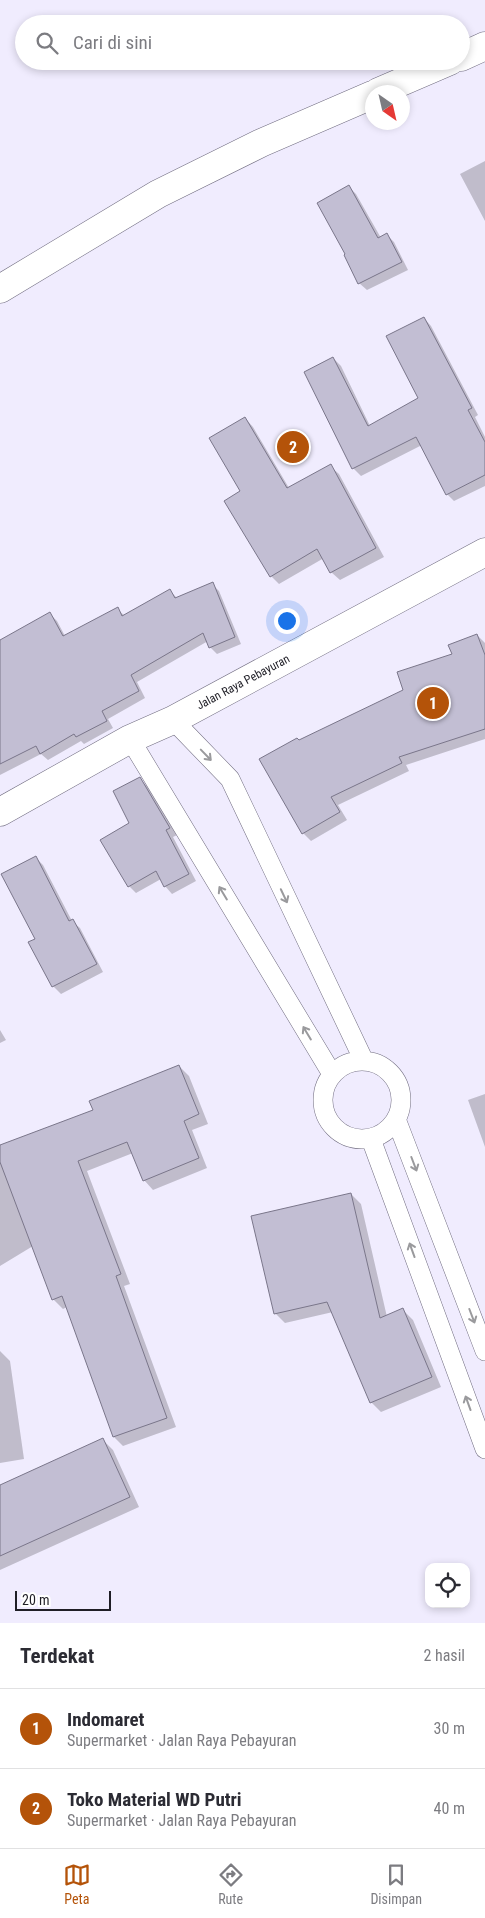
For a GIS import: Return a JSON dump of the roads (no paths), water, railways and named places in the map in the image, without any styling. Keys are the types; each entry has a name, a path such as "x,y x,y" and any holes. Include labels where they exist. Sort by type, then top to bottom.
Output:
{"main road":[{"path":"470,53 485,46"},
{"path":"394,85 429,70"},
{"path":"0,289 158,194 261,143 365,98"},
{"name":"Jalan Raya Pebayuran","path":"0,812 130,739 172,720 485,552"}],"lane":[{"path":"172,720 230,780 364,1061"},
{"path":"130,739 332,1074"},
{"path":"364,1061 376,1064 387,1071 396,1081 401,1093 401,1107 396,1119 382,1134 372,1139 352,1139 342,1135 328,1121 322,1102 327,1083 332,1074 346,1064 364,1061"},
{"path":"396,1119 485,1351"},
{"path":"372,1139 485,1449"}],"place":[{"name":"Toko Material WD Putri","path":"293,447"},
{"name":"Indomaret","path":"433,703"}]}
